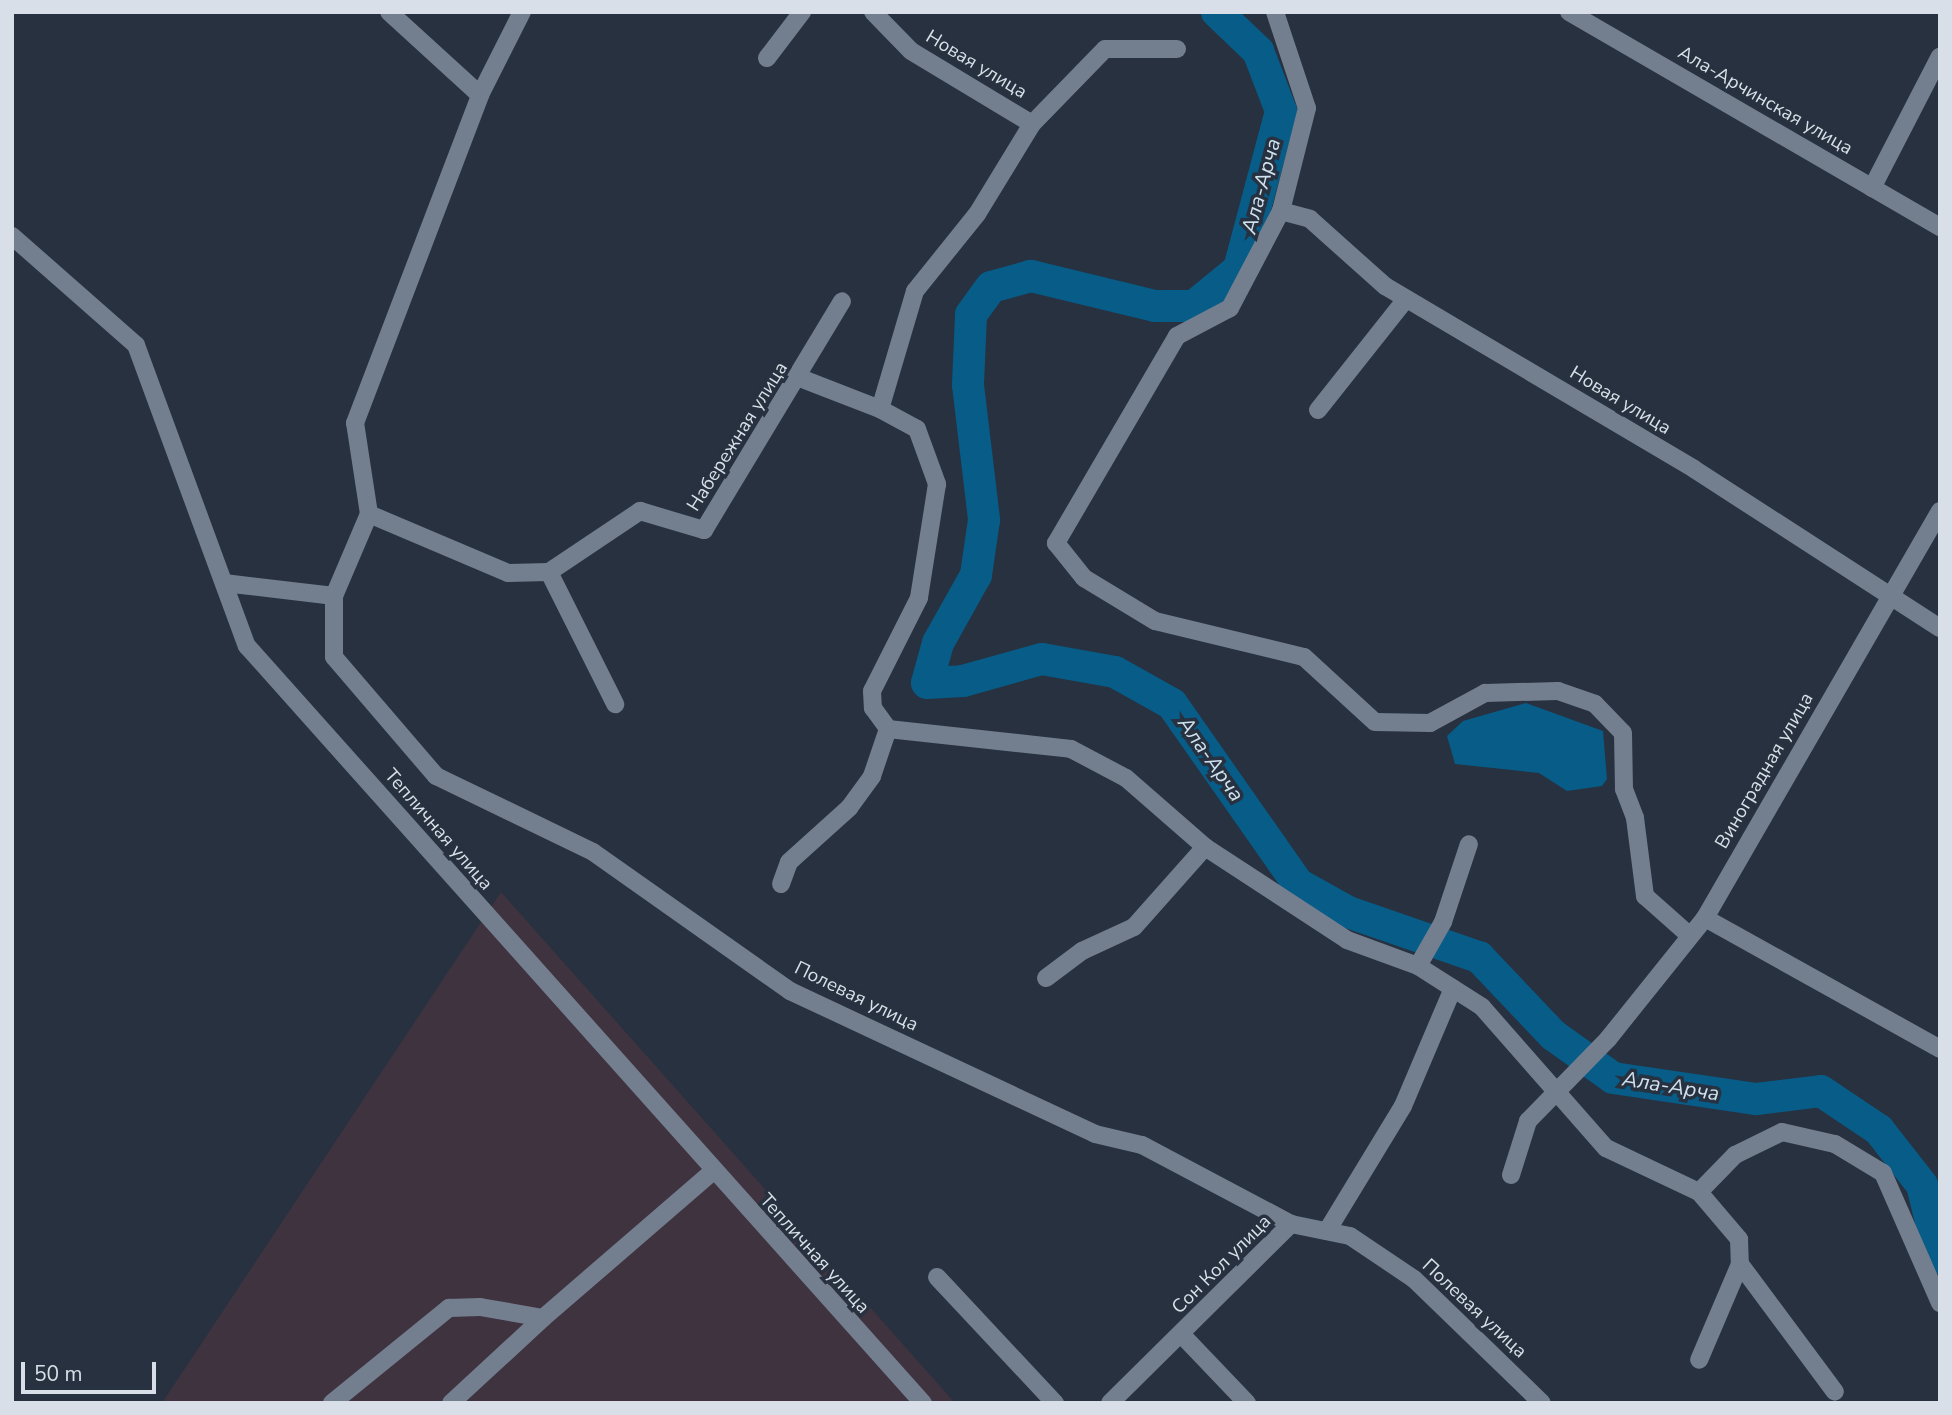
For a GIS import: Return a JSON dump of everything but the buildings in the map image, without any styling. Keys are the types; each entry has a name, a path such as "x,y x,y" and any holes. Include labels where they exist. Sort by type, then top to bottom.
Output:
{"street":[{"path":"389,12 480,95"},
{"path":"224,583 334,596 369,514 355,423 480,95 522,12"},
{"path":"767,58 802,12"},
{"path":"1275,12 1307,108 1281,211 1230,308 1177,335 1056,543 1084,578 1155,621 1304,657 1374,722 1430,723 1485,693 1558,691 1595,704 1623,733 1624,789 1635,818 1645,896 1690,936"},
{"name":"Ала-Арчинская улица","path":"1569,12 1940,227"},
{"name":"Новая улица","path":"869,13 911,51 1032,124"},
{"path":"880,409 915,290 977,214 1032,124 1105,49 1177,49"},
{"path":"1872,188 1940,56"},
{"name":"Новая улица","path":"1281,211 1310,219 1406,299 1891,594 1940,628"},
{"name":"Тепличная улица","path":"12,236 136,345 247,646 712,1172 923,1403"},
{"path":"1318,410 1406,299"},
{"name":"Набережная улица","path":"548,572 640,511 704,530 800,378 842,301"},
{"path":"800,378 880,409 917,429 937,484 919,598 872,691 873,708 888,729 1071,749 1126,778 1205,847 1347,940 1418,966 1482,1007 1557,1096 1606,1148 1699,1192 1739,1239 1740,1264 1699,1360"},
{"path":"369,514 508,573 548,572 615,704"},
{"name":"Виноградная улица","path":"1511,1175 1528,1121 1557,1096 1608,1040 1705,918 1891,594 1937,522"},
{"name":"Полевая улица","path":"334,596 334,657 436,776 593,852 790,991 1095,1134 1142,1145 1292,1224 1350,1236 1414,1279 1542,1403"},
{"path":"780,884 789,862 849,808 872,776 888,729"},
{"path":"1418,966 1443,922 1469,844"},
{"path":"1046,978 1082,951 1134,927 1205,847"},
{"path":"1705,918 1940,1049"},
{"path":"1327,1231 1403,1106 1453,988"},
{"path":"1699,1192 1735,1155 1782,1132 1835,1143 1883,1173 1940,1303"},
{"path":"451,1403 543,1318 712,1172"},
{"name":"Сон Кол улица","path":"1111,1403 1292,1224"},
{"path":"1740,1264 1835,1392"},
{"path":"937,1277 1055,1403"},
{"path":"343,1399 449,1308 480,1307 543,1318"},
{"name":"Сон Кол улица","path":"1182,1335 1247,1403"}],"shaded area":[{"path":"501,892 955,1403 162,1403"}],"water":[{"path":"1526,703 1603,731 1607,779 1602,786 1567,791 1539,773 1455,764 1447,736 1463,721"}],"waterway":[{"name":"Ала-Арча","path":"1217,12 1258,51 1281,111 1239,269 1194,306 1155,306 1031,276 991,287 971,315 968,385 984,520 976,575 938,643 927,683 963,681 1042,659 1115,672 1172,704 1298,884 1348,912 1479,957 1553,1035 1613,1078 1756,1099 1821,1091 1879,1130 1922,1185 1940,1258"}]}
